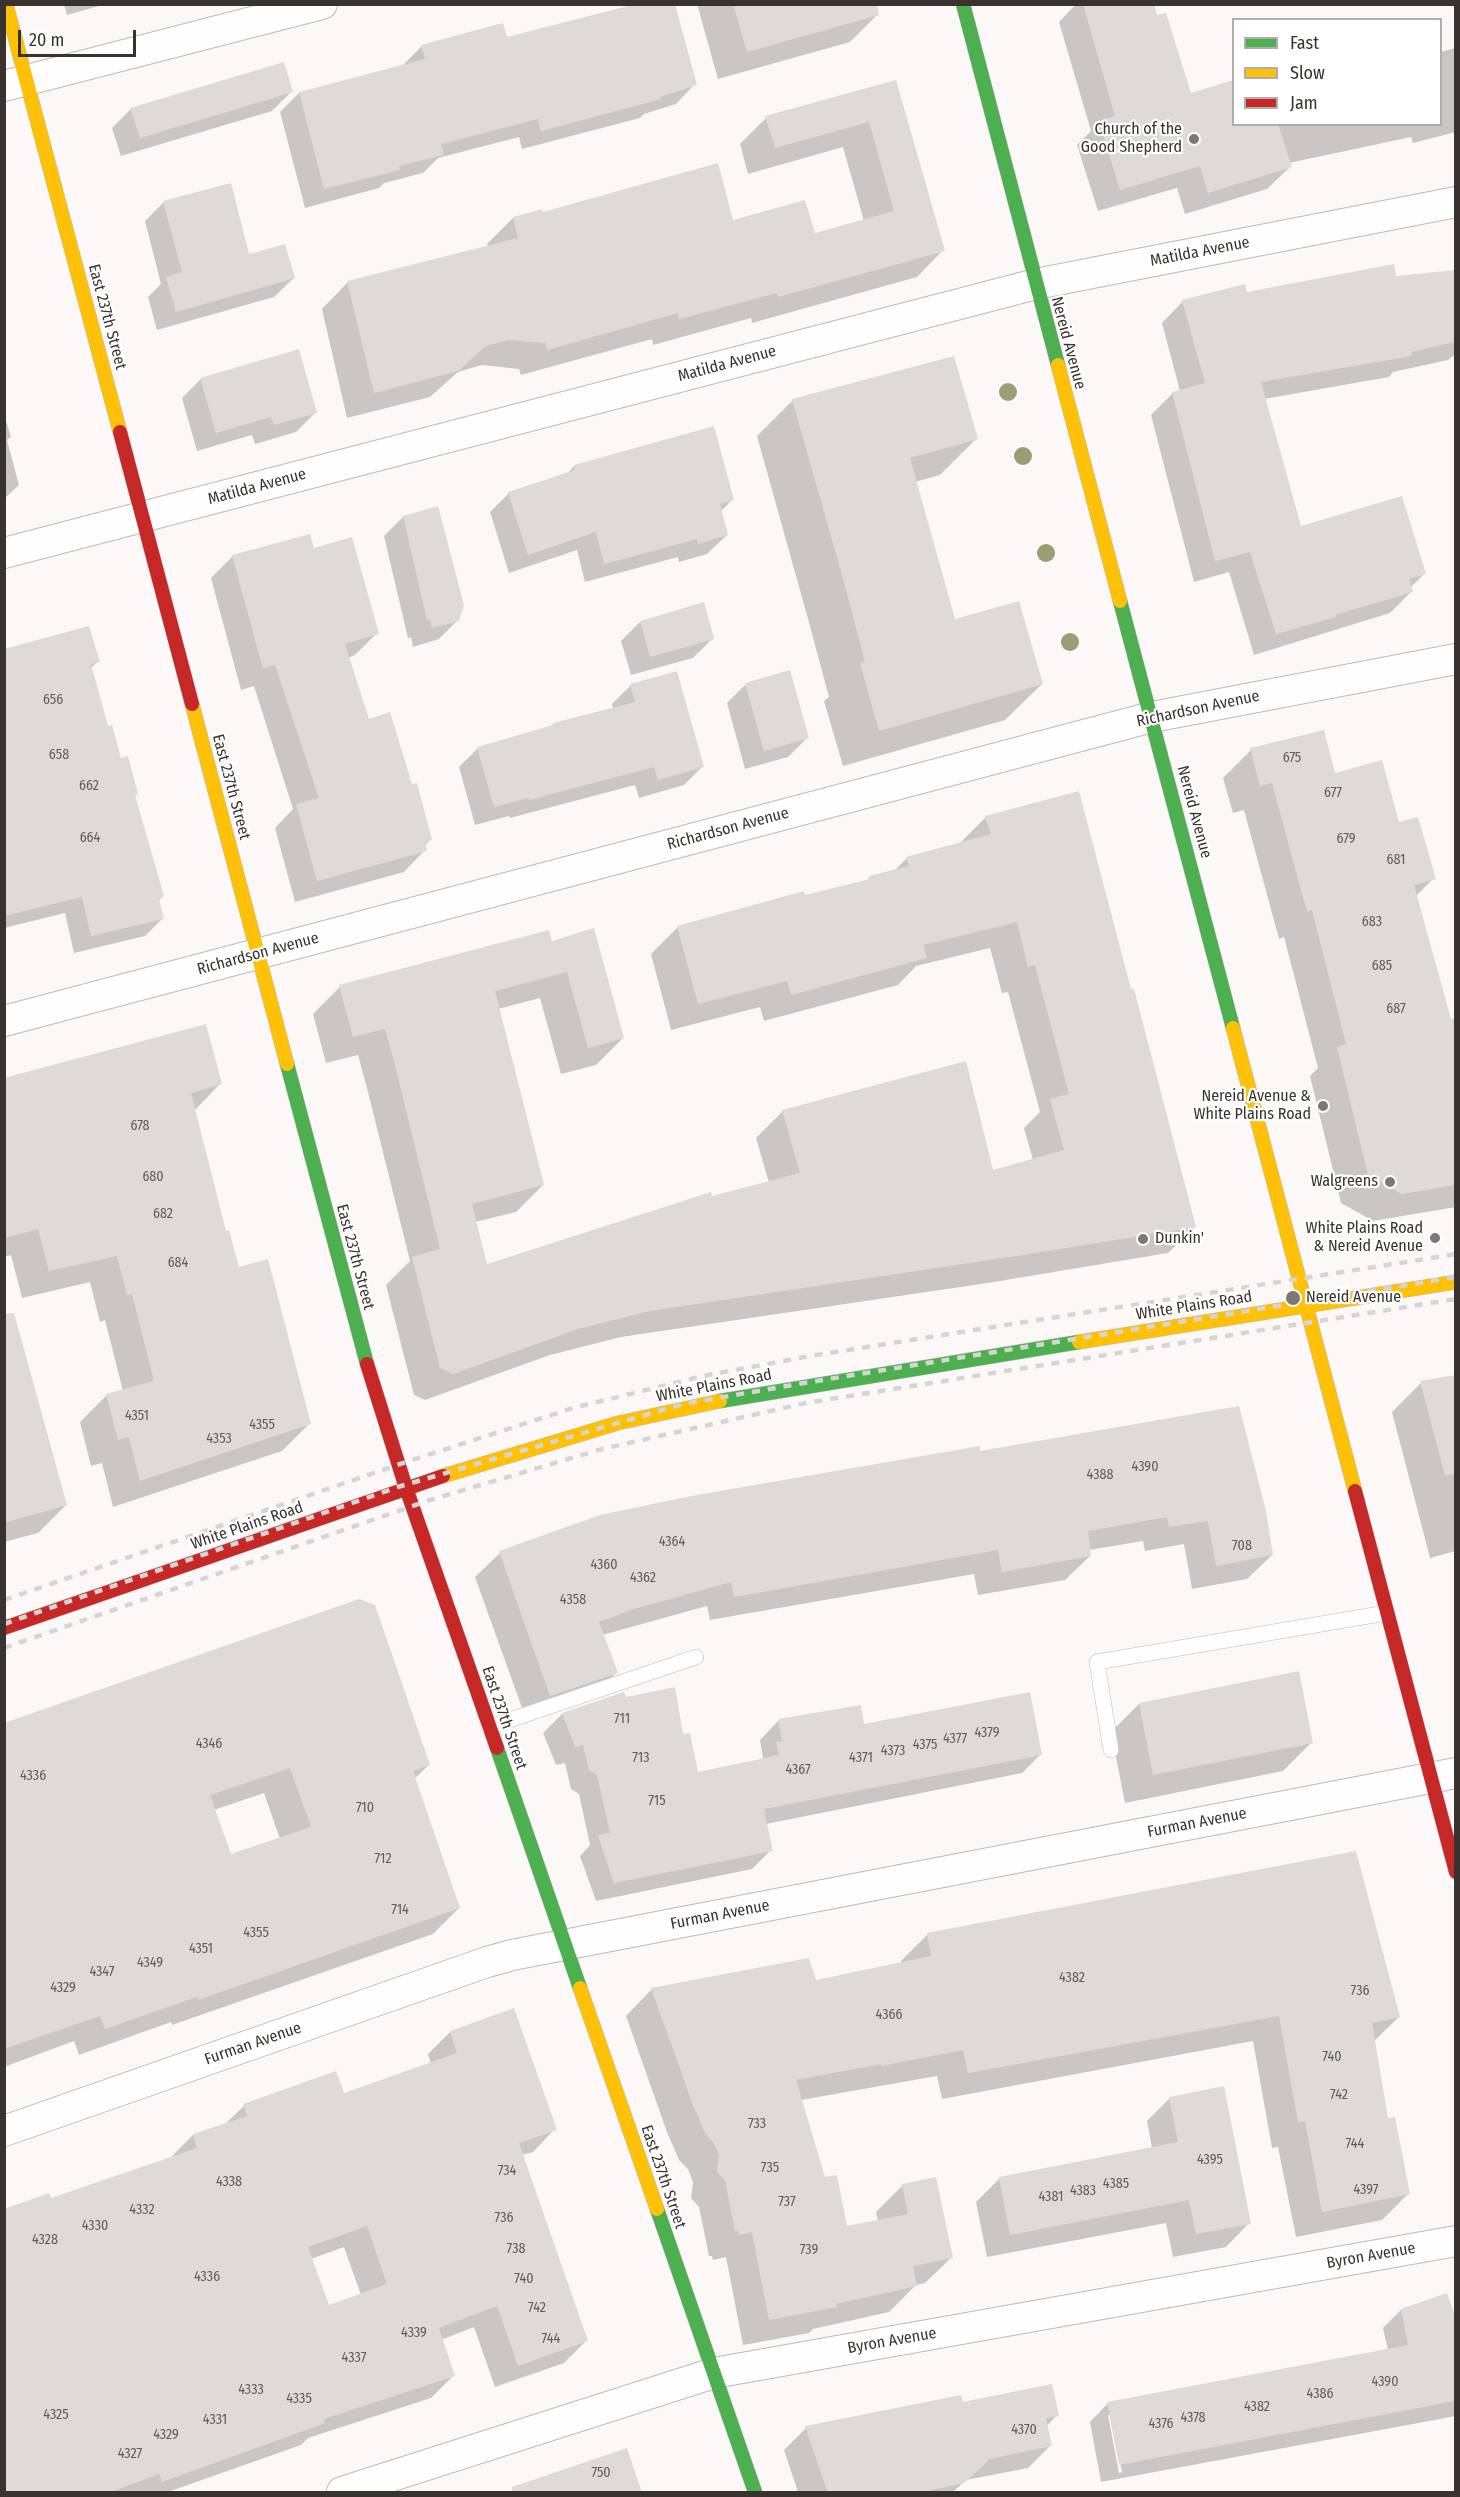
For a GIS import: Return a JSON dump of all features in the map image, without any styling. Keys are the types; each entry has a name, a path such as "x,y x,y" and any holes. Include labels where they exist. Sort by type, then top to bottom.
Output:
{"street":[{"name":"East 237th Street","path":"6,4 16,83 143,516 358,1334 406,1488 755,2493"},
{"path":"16,83 322,4"},
{"name":"Nereid Avenue","path":"963,4 1386,1613 1443,1775 1455,1872"},
{"name":"Matilda Avenue","path":"4,553 1036,284 1455,202"},
{"name":"Richardson Avenue","path":"4,1020 1152,717 1455,658"},
{"name":"White Plains Road","path":"4,1628 406,1488 562,1438 618,1424 731,1399 1455,1282"},
{"name":"Furman Avenue","path":"4,2131 487,1962 564,1944 1443,1775"},
{"name":"Byron Avenue","path":"342,2493 714,2373 1455,2241"}],"lane":[{"path":"1111,1750 1097,1662 1386,1613"},
{"path":"489,1727 696,1658"}],"building":[{"path":"636,4 675,4 697,85 660,97 661,99 541,131 538,119 441,144 444,155 399,166 400,170 324,189 299,92 425,59 421,45 503,23 507,37"},
{"path":"733,4 877,4 879,15 747,52"},
{"path":"1083,4 1154,4 1157,15 1166,13 1191,93 1232,80 1232,126 1279,126 1292,167 1208,193 1200,166 1120,190 1099,121 1115,116"},
{"path":"284,62 293,92 140,138 130,108"},
{"path":"896,80 945,251 778,297 777,293 679,319 678,313 547,350 545,343 509,340 486,346 458,371 374,393 347,281 518,238 513,217 542,209 543,212 718,163 733,220 805,200 815,233 894,211 869,122 775,148 765,116"},
{"path":"231,183 249,254 285,244 295,278 176,312 166,277 182,272 163,201"},
{"path":"1394,264 1396,276 1455,270 1455,342 1411,352 1412,356 1261,382 1301,526 1402,496 1426,574 1409,579 1413,592 1276,634 1250,552 1215,561 1172,392 1205,383 1182,300 1245,284 1247,292"},
{"path":"299,349 317,413 274,425 271,417 216,433 200,378"},
{"path":"954,356 978,439 910,458 955,619 1019,601 1043,684 879,731 860,663 865,662 792,399"},
{"path":"714,426 734,500 720,504 728,535 698,544 697,539 604,564 596,532 528,555 508,492 575,470 574,465"},
{"path":"438,506 464,605 459,621 432,628 430,619 427,620 403,516"},
{"path":"310,534 314,548 352,537 379,634 345,644 369,719 390,712 412,784 417,783 432,840 425,842 427,851 317,881 296,804 319,798 275,665 263,669 232,555"},
{"path":"704,602 714,639 650,657 640,621"},
{"path":"89,626 100,662 91,664 108,726 112,725 121,758 128,756 138,794 135,795 164,896 159,898 164,919 91,936 82,897 4,916 4,649"},
{"path":"790,670 809,738 764,751 745,683"},
{"path":"677,671 704,767 658,780 654,767 494,807 477,747 553,725 553,723 635,702 630,684"},
{"path":"1324,730 1335,773 1382,760 1399,822 1418,817 1436,879 1414,885 1451,1019 1455,1018 1455,1185 1402,1194 1368,1175 1337,1047 1346,1044 1312,910 1307,912 1272,783 1260,786 1250,748"},
{"path":"1079,791 1131,989 1134,989 1196,1227 650,1311 578,1329 453,1374 440,1368 412,1257 440,1249 395,1065 385,1029 353,1037 339,985 549,930 552,941 594,928 624,1038 588,1048 567,972 495,991 544,1185 472,1204 487,1264 711,1192 712,1196 800,1173 782,1110 966,1061 993,1170 1064,1150 1050,1099 1069,1094 1035,965 1028,967 1017,922 923,945 927,958 791,995 787,981 698,1004 677,926 804,891 805,895 870,879 869,876 909,866 906,857 991,834 985,816"},
{"path":"206,1024 222,1084 191,1093 226,1231 229,1230 239,1267 268,1259 311,1424 140,1481 129,1437 118,1440 106,1394 154,1381 132,1294 127,1295 117,1256 49,1271 38,1229 4,1238 4,1078"},
{"path":"14,1313 67,1505 4,1523 4,1314"},
{"path":"1455,1375 1455,1474 1445,1476 1420,1381"},
{"path":"1239,1406 1266,1511 1273,1555 1216,1566 1208,1521 1169,1527 1167,1517 1088,1531 1091,1556 1002,1572 998,1550 734,1597 731,1582 634,1609 599,1622 618,1673 550,1696 499,1551 600,1515 691,1496 980,1446 980,1451"},
{"path":"359,1599 375,1605 430,1765 413,1771 460,1908 198,2000 197,1997 105,2029 100,2016 4,2049 4,1723","holes":["290,1768 311,1827 231,1854 210,1795"]},
{"path":"1299,1671 1313,1743 1153,1775 1139,1703"},
{"path":"675,1687 683,1734 690,1733 698,1772 779,1755 776,1742 782,1741 778,1719 861,1705 864,1724 1030,1692 1042,1755 764,1809 773,1851 614,1883 598,1835 610,1833 597,1775 589,1770 583,1745 575,1747 562,1713 624,1692 626,1697"},
{"path":"1356,1851 1400,2017 1372,2023 1388,2118 1395,2117 1410,2194 1322,2212 1305,2121 1298,2122 1279,2016 968,2073 963,2050 796,2080 825,2177 837,2175 847,2226 908,2214 902,2184 936,2177 953,2258 913,2266 917,2286 836,2304 837,2307 769,2320 752,2232 739,2235 738,2230 735,2231 725,2180 717,2172 719,2155 714,2143 705,2133 693,2105 651,1988 809,1958 816,1980 931,1956 927,1933"},
{"path":"514,2008 557,2130 519,2143 588,2341 518,2366 497,2306 439,2328 455,2376 324,2419 325,2423 162,2482 159,2474 108,2493 4,2493 4,2209 49,2193 51,2198 197,2148 193,2134 247,2116 243,2104 336,2071 344,2093 457,2053 450,2031","holes":["367,2226 387,2284 329,2305 308,2247"]},
{"path":"1224,2086 1251,2224 1196,2234 1189,2200 1010,2235 999,2177 1178,2142 1169,2097"},
{"path":"1447,2293 1455,2316 1455,2401 1119,2465 1107,2402 1408,2345 1401,2309"},
{"path":"1052,2384 1059,2416 1046,2418 1052,2446 990,2459 964,2483 918,2493 828,2493 805,2426 961,2395 963,2402"},
{"path":"627,2448 642,2493 512,2493 512,2487"}],"railway":[{"path":"4,1600 406,1462 573,1408 703,1376 810,1356 1456,1254"},
{"path":"4,1624 401,1486 683,1404 1456,1277"},
{"path":"4,1648 430,1500 602,1449 806,1403 1456,1299"}],"traffic: fast":[{"path":"963,4 1058,365"},
{"path":"1120,601 1233,1028"},
{"path":"287,1064 367,1364"},
{"path":"720,1401 1079,1342"},
{"path":"497,1748 580,1988"},
{"path":"657,2209 755,2492"}],"traffic: slow":[{"path":"6,4 120,432"},
{"path":"1058,365 1120,601"},
{"path":"192,704 287,1064"},
{"path":"1233,1028 1355,1491"},
{"path":"1079,1342 1456,1282"},
{"path":"443,1476 618,1423 720,1401"},
{"path":"580,1988 657,2209"}],"traffic: jam":[{"path":"120,432 192,704"},
{"path":"367,1364 406,1488 497,1748"},
{"path":"4,1628 443,1476"},
{"path":"1355,1491 1456,1872"}],"place":[{"name":"Church of the Good Shepherd","path":"1194,139"},
{"name":"Nereid Avenue & White Plains Road","path":"1323,1106"},
{"name":"Walgreens","path":"1390,1182"},
{"name":"White Plains Road & Nereid Avenue","path":"1435,1238"},
{"name":"Dunkin'","path":"1143,1239"},
{"name":"Nereid Avenue","path":"1293,1298"}]}
